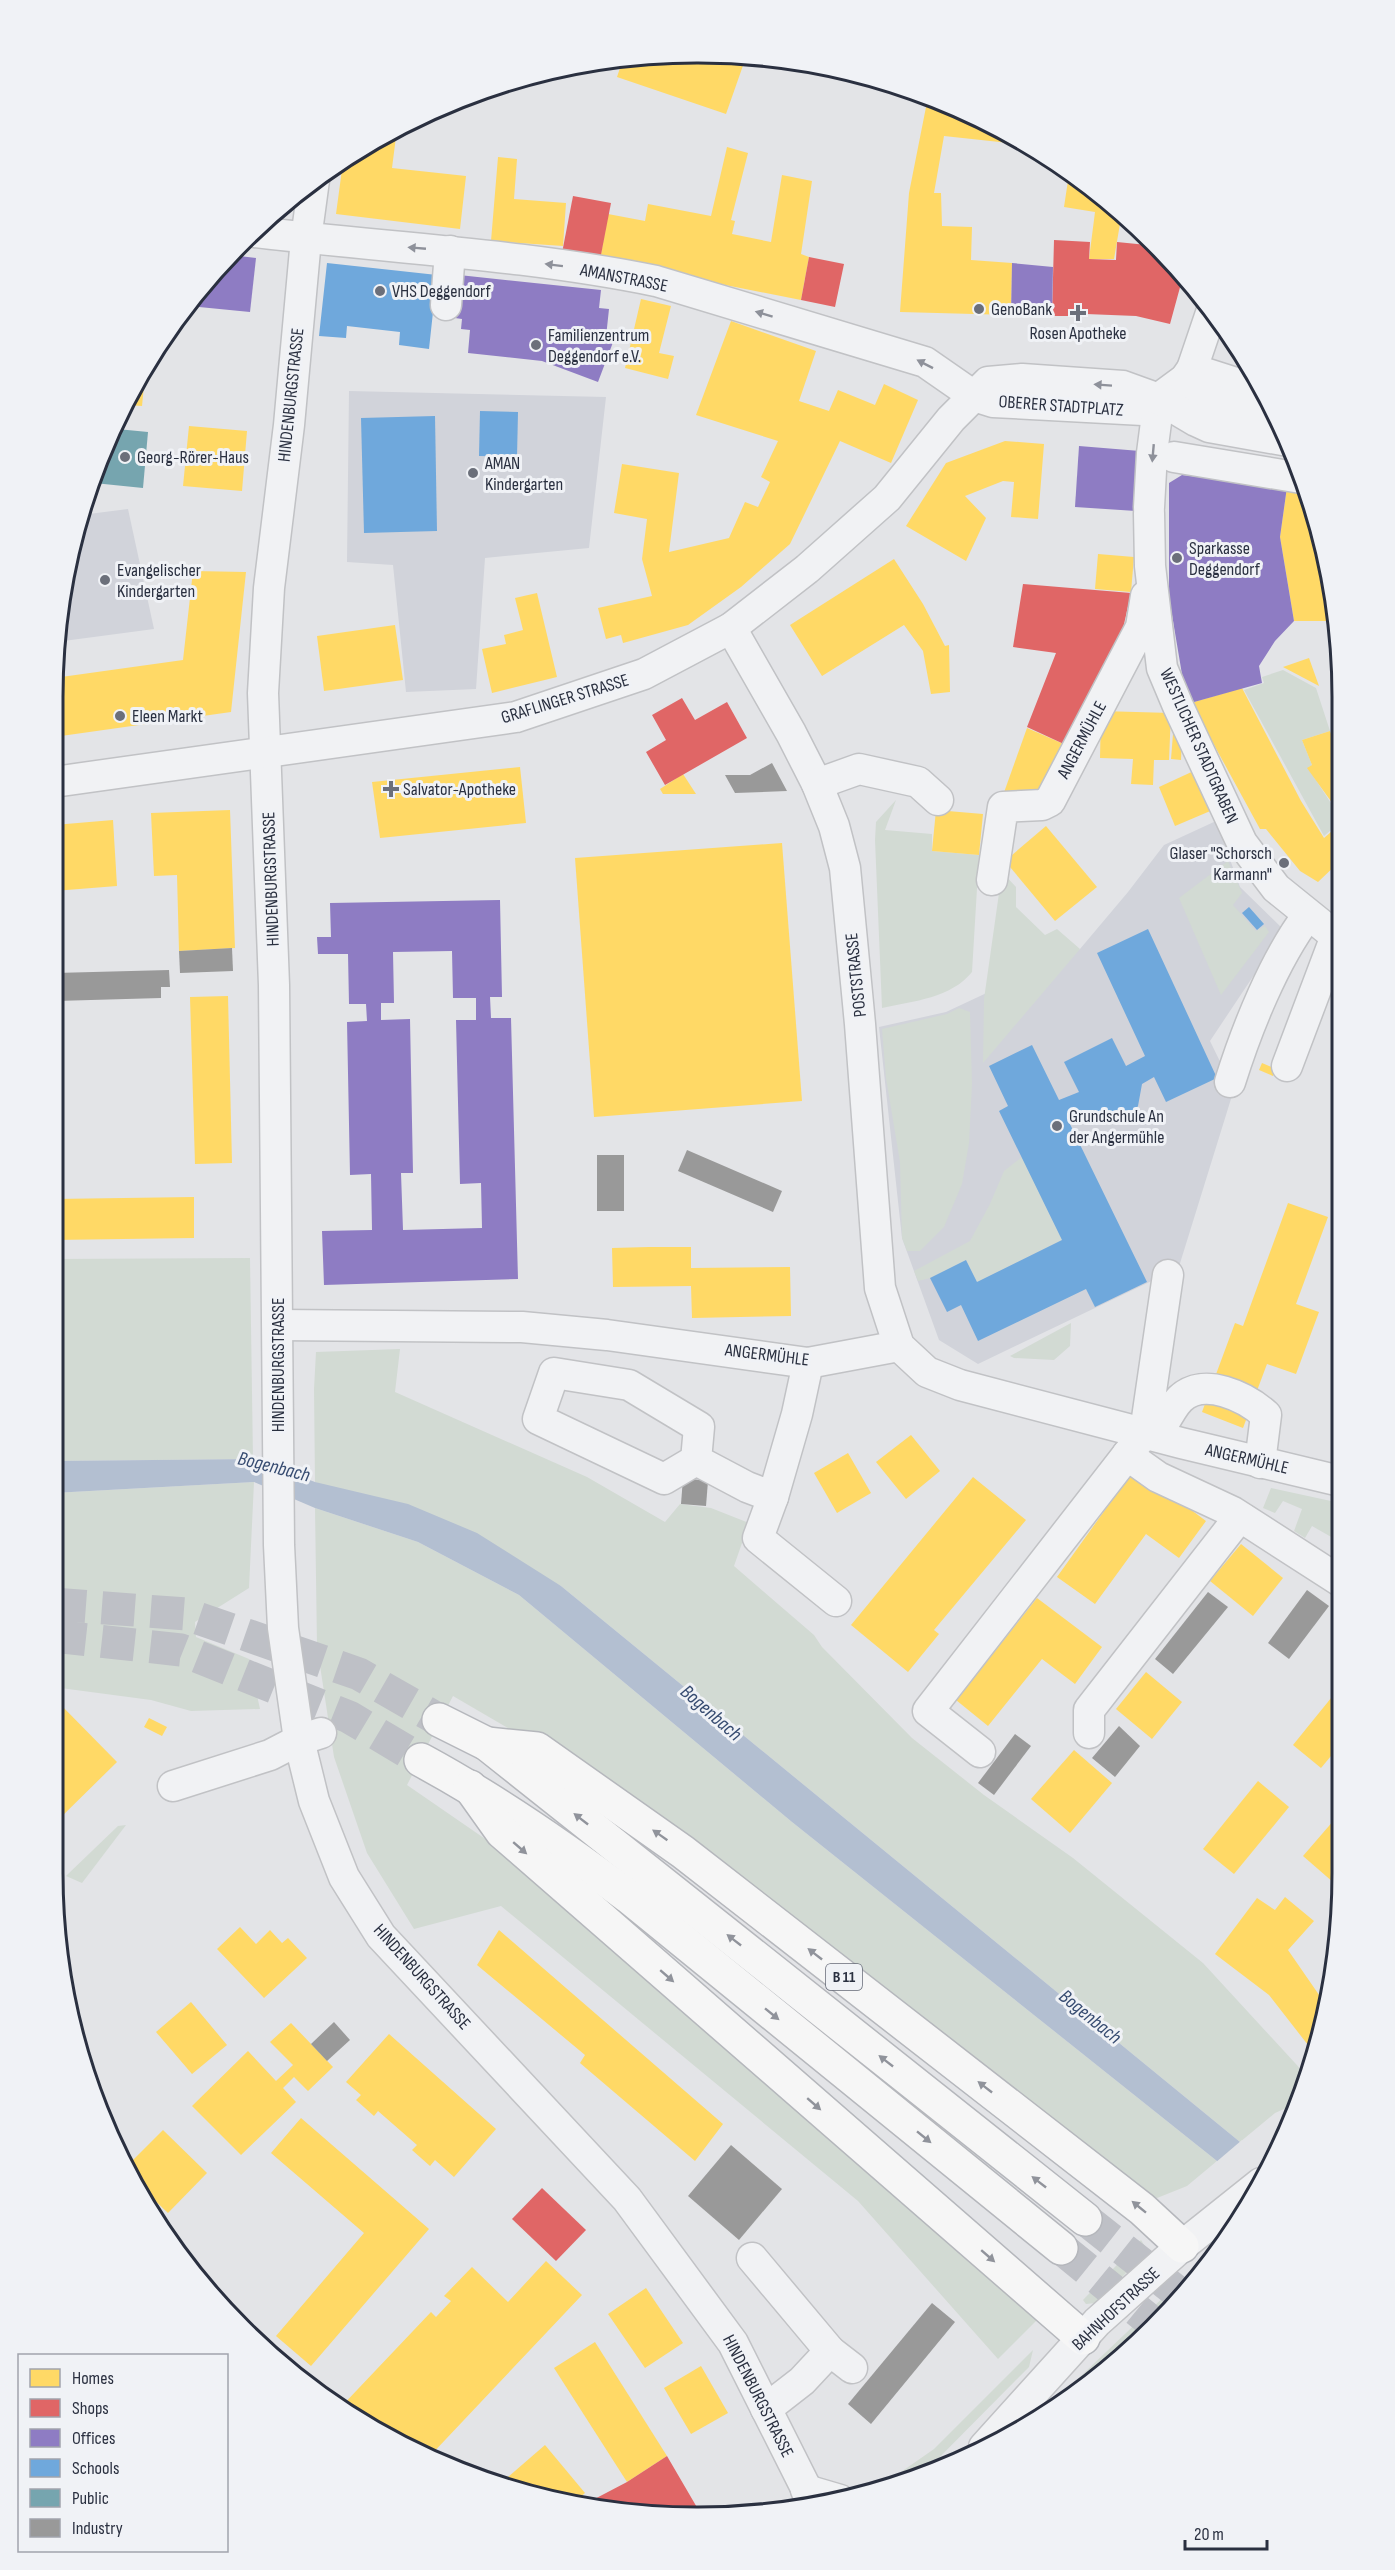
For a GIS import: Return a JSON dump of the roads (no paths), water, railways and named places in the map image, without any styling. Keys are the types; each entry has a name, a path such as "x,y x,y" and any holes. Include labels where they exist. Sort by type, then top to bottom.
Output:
{"highway":[{"name":"B 11","path":"439,1720 487,1744 1085,2219"},
{"name":"B 11","path":"487,1744 537,1749 683,1852 1142,2209 1182,2246"},
{"path":"422,1760 470,1786 557,1843 629,1897 1061,2248"},
{"path":"470,1786 502,1832 1083,2338"}],"street":[{"name":"HINDENBURGSTRASSE","path":"312,193 289,425 269,588 263,693 274,985 279,1545 283,1628 310,1736 314,1801 344,1876 381,1936 627,2199 733,2343 810,2497"},
{"name":"AMANSTRASSE","path":"265,233 450,251 623,274 656,281 925,362 974,396"},
{"path":"446,305 450,251"},
{"path":"1159,399 1189,374 1208,321"},
{"path":"1189,374 1251,387"},
{"path":"1189,374 1219,405 1265,413"},
{"name":"OBERER STADTPLATZ","path":"974,396 988,382 1022,379 1123,386 1159,399 1196,422 1277,439"},
{"name":"GRAFLINGER STRASSE","path":"63,781 114,776 265,752 516,717 644,674 731,628 798,576 887,498 951,419 974,396"},
{"name":"WESTLICHER STADTGRABEN","path":"1159,399 1152,453 1149,510 1150,566 1162,668 1242,843 1276,888 1332,933"},
{"path":"1174,457 1292,476"},
{"name":"ANGERMÜHLE","path":"992,880 1003,807 1042,805 1050,801 1141,627 1150,566"},
{"name":"POSTSTRASSE","path":"731,628 791,733 817,784 834,826 845,868 861,1036 880,1288 899,1346"},
{"path":"817,784 859,769 918,782 938,800"},
{"path":"1230,1082 1239,1054 1287,943 1308,915"},
{"path":"1287,1066 1332,950"},
{"path":"1168,1275 1143,1441 1158,1477 1238,1515 1332,1576"},
{"name":"ANGERMÜHLE","path":"278,1324 522,1327 709,1348 808,1363 899,1346 927,1372 960,1385 1143,1441 1332,1479"},
{"path":"808,1363 773,1497 758,1538 836,1601"},
{"path":"554,1373 629,1385 699,1427 696,1460 664,1479 538,1419 554,1373"},
{"path":"980,1752 928,1711 1143,1441 1179,1400 1191,1391 1211,1388 1252,1403 1266,1415 1260,1463"},
{"path":"696,1460 747,1487 773,1497"},
{"path":"1089,1733 1089,1710 1234,1524 1238,1515"},
{"path":"173,1786 270,1755 310,1736"},
{"name":"BAHNHOFSTRASSE","path":"999,2431 1083,2338 1182,2246 1241,2200"},
{"path":"752,2258 841,2360 802,2382 766,2409"}],"water":[{"name":"Bogenbach","path":"253,1459 315,1482 408,1504 477,1533 561,1586 1240,2142 1251,2182 1247,2189 1217,2161 792,1822 519,1595 418,1542 315,1508 254,1482 63,1492 63,1461"}],"tunnel":[{"path":"63,1605 186,1614 359,1674 439,1720"},
{"path":"63,1637 181,1650 349,1717 421,1760"},
{"path":"1085,2219 1175,2291"},
{"path":"1061,2248 1148,2319"}],"place":[{"name":"VHS Deggendorf","path":"380,291"},
{"name":"GenoBank","path":"979,309"},
{"name":"Rosen Apotheke","path":"1078,313"},
{"name":"Familienzentrum Deggendorf e.V.","path":"536,345"},
{"name":"Georg-Rörer-Haus","path":"125,457"},
{"name":"AMAN Kindergarten","path":"473,473"},
{"name":"Sparkasse Deggendorf","path":"1177,558"},
{"name":"Evangelischer Kindergarten","path":"105,580"},
{"name":"Eleen Markt","path":"120,716"},
{"name":"Salvator-Apotheke","path":"391,789"},
{"name":"Glaser \"Schorsch Karmann\"","path":"1284,863"},
{"name":"Grundschule An der Angermühle","path":"1057,1126"}]}
